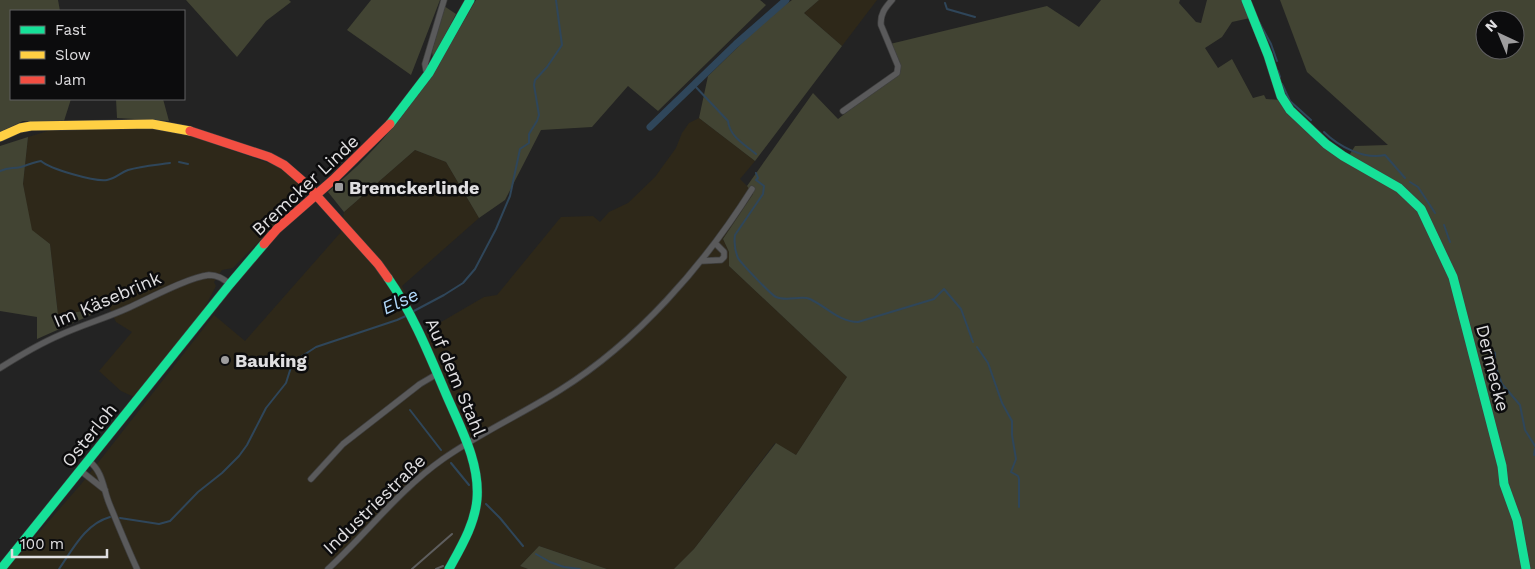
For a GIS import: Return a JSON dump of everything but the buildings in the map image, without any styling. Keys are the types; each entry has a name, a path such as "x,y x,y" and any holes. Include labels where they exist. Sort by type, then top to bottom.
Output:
{"street":[{"path":"429,73 426,70 425,64 444,0"},
{"name":"Bremcker Linde","path":"202,320 230,284 278,230 377,138 429,73 470,0"},
{"path":"844,111 897,73 898,66 881,25 880,18 892,0"},
{"name":"Dermecke","path":"1246,0 1281,96 1290,110 1326,144 1343,156 1399,188 1422,210 1452,277 1474,354 1502,466 1504,484 1517,520 1526,569"},
{"name":"Auf dem Stahl","path":"0,137 20,128 31,126 168,125 192,131 269,157 293,172 378,264 400,295 413,318 467,443 475,468 476,504 473,522 449,569"},
{"name":"Industriestraße","path":"328,569 415,481 442,459 580,377 628,337 653,314 701,261 752,189"},
{"path":"701,261 721,260 724,257 724,252 715,243"},
{"name":"Im Käsebrink","path":"0,368 59,335 118,313 190,281 214,275 230,284"},
{"name":"Osterloh","path":"1,569 202,320"},
{"path":"311,479 343,444 420,384 437,374"},
{"path":"89,461 96,467 137,569"},
{"path":"81,472 105,490"}],"shaded area":[{"path":"819,0 877,0 842,46 804,13"},
{"path":"699,118 755,161 740,179 754,193 723,239 729,252 729,266 847,377 796,455 775,443 694,549 674,569 607,569 539,546 520,566 528,569 7,569 82,483 214,315 245,341 341,232 344,212 415,150 446,162 479,218 402,286 424,332 484,297 497,295 561,217 593,216 600,222 609,212 628,203 655,177 676,148 682,133 689,123"},
{"path":"120,127 171,129 280,167 308,191 233,268 222,270 214,282 216,286 199,318 134,397 121,391 99,371 132,332 116,322 109,307 58,315 50,244 31,230 23,184 28,137 58,128"}],"green space":[{"path":"0,0 58,0 60,10 10,10 10,100 71,100 64,121 23,121 0,132"},
{"path":"186,0 289,0 291,2 266,21 237,57"},
{"path":"371,0 440,0 411,75 347,30"},
{"path":"476,0 760,0 766,5 658,111 628,86 592,127 541,130 505,200 479,218 446,162 415,150 344,212 328,192 362,161 399,120 439,62"},
{"path":"792,0 819,0 804,13 842,46 755,161 699,118 708,76 771,15"},
{"path":"1101,0 1180,0 1179,3 1196,22 1201,23 1207,0 1243,0 1250,18 1232,22 1222,37 1205,48 1218,68 1232,59 1253,98 1264,95 1266,99 1281,100 1311,135 1345,162 1355,146 1388,145 1307,72 1280,0 1535,0 1535,569 674,569 694,549 776,443 796,455 847,377 729,266 729,252 723,239 753,194 747,186 813,93 838,119 900,71 890,44 1047,6 1079,27"},
{"path":"444,6 456,14 433,58 432,52"},
{"path":"116,100 163,100 169,121 117,118"},
{"path":"28,137 23,184 32,230 50,244 58,315 109,307 37,339 37,317 0,311 0,146"},
{"path":"539,546 607,569 528,569 520,566"}],"waterway":[{"name":"Else","path":"412,312 463,283 475,269 496,229 510,196 520,149 529,143 529,134 539,115 534,85 535,80 547,67 562,45 556,0"},
{"path":"650,127 736,44 786,0"},
{"path":"945,3 947,9 975,17"},
{"name":"Dermecke","path":"1259,22 1271,44 1277,61"},
{"name":"Dermecke","path":"1278,71 1280,77"},
{"path":"693,84 728,121 729,127 735,136 756,154"},
{"name":"Dermecke","path":"1282,84 1290,101 1311,120"},
{"name":"Dermecke","path":"1324,132 1336,142 1352,151 1360,154 1385,155 1405,178"},
{"path":"0,171 41,161 53,168 73,174 107,180 125,171 170,163"},
{"path":"179,162 188,164"},
{"path":"756,173 758,178 756,180 764,186 763,194 735,235 735,247 740,261 773,295 785,299 810,299 845,320 858,322 934,299 944,289 961,309 973,342"},
{"name":"Dermecke","path":"1410,182 1418,187 1435,213"},
{"name":"Dermecke","path":"1444,225 1450,242"},
{"name":"Else","path":"120,518 159,524 170,521 198,492 222,473 239,456 247,445 266,408 286,383 292,364 296,360 316,347 408,315"},
{"name":"Dermecke","path":"1490,342 1490,349 1495,353 1495,365 1502,384 1520,405 1525,430 1535,446"},
{"path":"977,347 988,363 1002,403 1012,421 1016,459 1011,472 1018,476 1019,479 1019,507"},
{"path":"410,410 441,450"},
{"name":"Dermecke","path":"1534,455 1535,449"},
{"path":"451,463 469,485"},
{"path":"486,504 523,546"},
{"name":"Else","path":"59,569 80,538 93,525 110,517"},
{"path":"536,554 564,567 580,569"}],"railway":[{"path":"412,569 452,534"},
{"path":"436,569 443,566"}],"traffic: fast":[{"path":"390,124 429,73 470,0"},
{"path":"1246,0 1268,55 1281,96 1290,110 1326,144 1343,156 1399,188 1421,209 1453,277 1502,466 1504,484 1517,520 1526,569"},
{"path":"1,569 264,244"},
{"path":"388,278 413,320 427,349 463,432 475,472 477,485 476,508 467,535 449,569"}],"traffic: slow":[{"path":"0,137 20,128 31,126 152,124 190,131"}],"traffic: jam":[{"path":"264,244 277,229 333,180 390,124"},
{"path":"190,131 269,157 284,165 307,185 378,264 388,278"}],"place":[{"name":"Bremckerlinde","path":"339,187"},
{"name":"Bauking","path":"225,360"}]}
